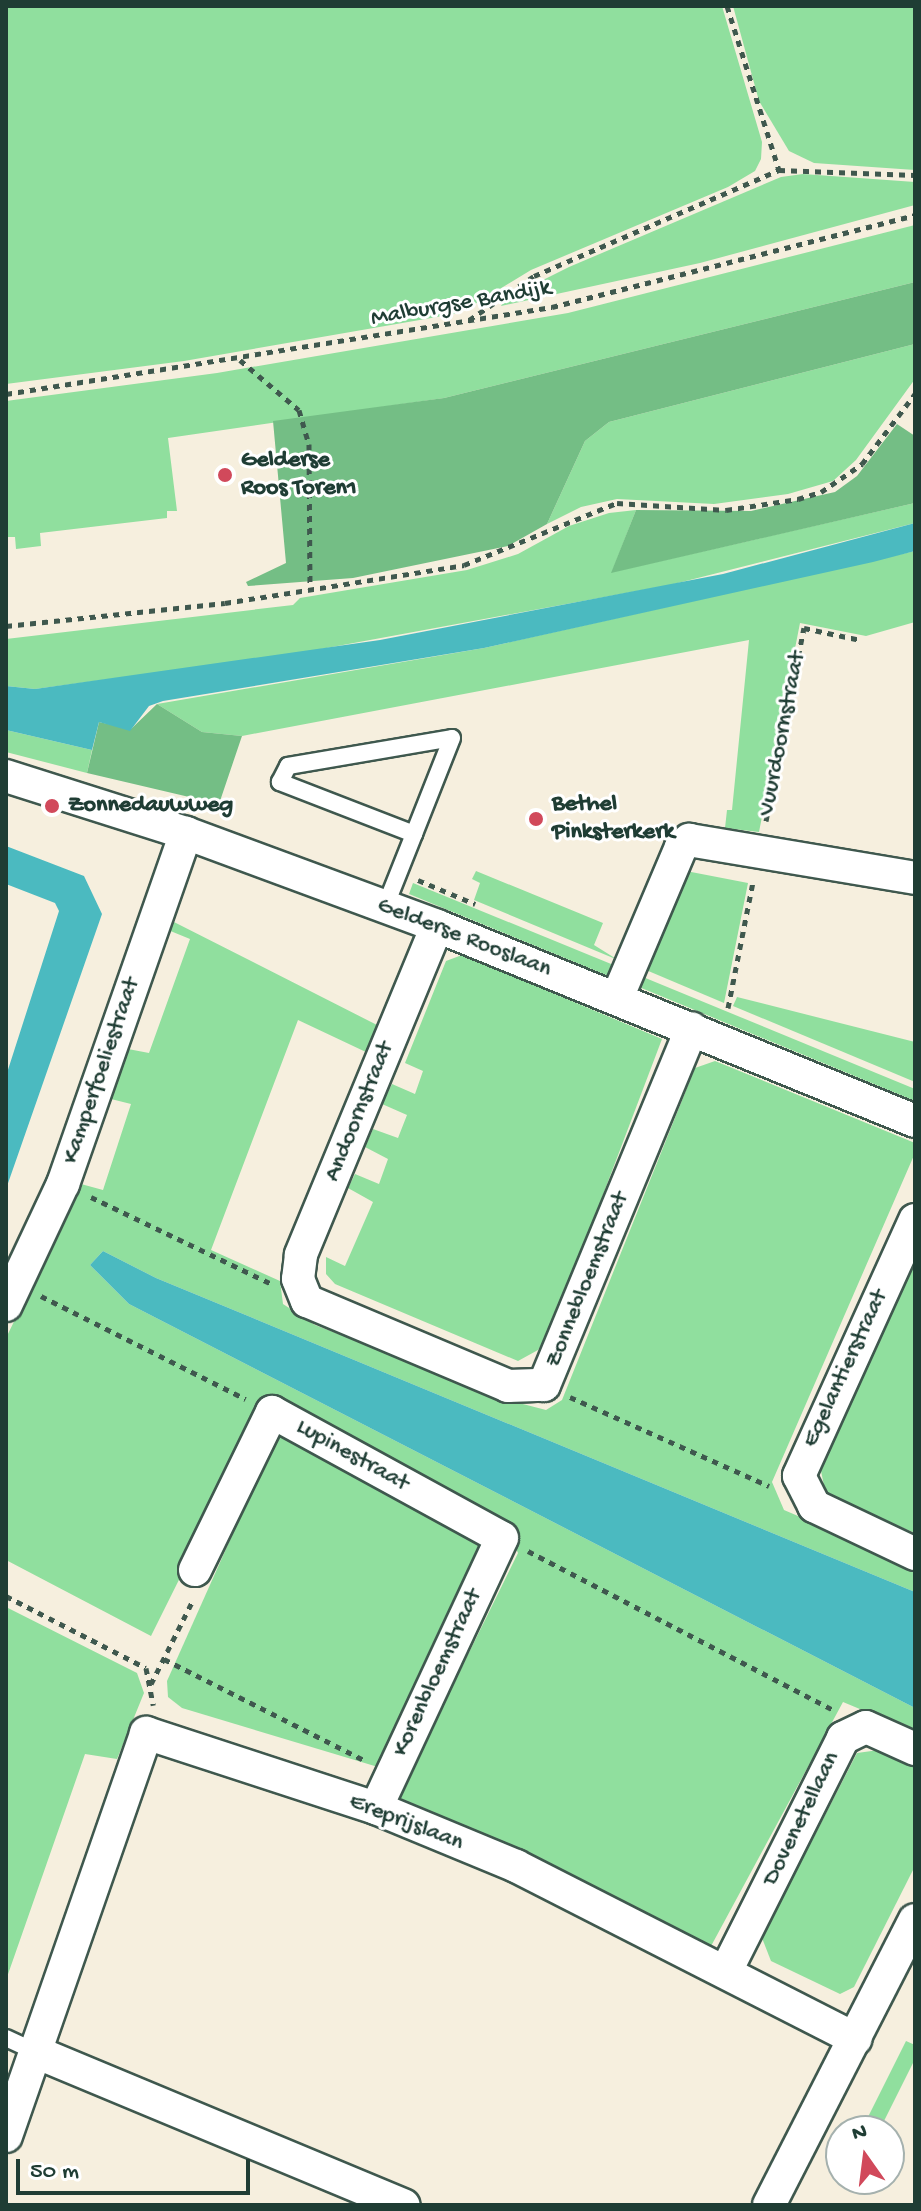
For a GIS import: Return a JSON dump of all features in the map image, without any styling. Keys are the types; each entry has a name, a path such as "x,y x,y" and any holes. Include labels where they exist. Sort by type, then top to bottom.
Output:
{"street":[{"name":"Gelderse Rooslaan","path":"6,776 186,833 437,926 915,1121"},
{"name":"Kamperfoeliestraat","path":"9,1290 63,1184 186,833"},
{"name":"Vuurdoornstraat","path":"617,998 681,847 698,839 915,878"},
{"name":"Andoornstraat","path":"307,1301 298,1279 301,1255 437,926"},
{"name":"Zonnebloemstraat","path":"307,1301 508,1386 544,1385 692,1028"},
{"name":"Egelantierstraat","path":"814,1506 799,1476 915,1220"},
{"name":"Lupinestraat","path":"195,1570 272,1412 502,1538"},
{"path":"814,1506 915,1554"},
{"name":"Korenbloemstraat","path":"376,1808 502,1538"},
{"path":"866,1727 915,1749"},
{"name":"Dovenetellaan","path":"726,1971 843,1738 866,1727"},
{"path":"6,2136 38,2053 146,1733"},
{"name":"Ereprijslaan","path":"146,1733 376,1808 516,1866 856,2039"},
{"path":"780,2201 915,1920"},
{"path":"38,2053 404,2205"}],"lane":[{"path":"385,907 414,834 452,738 288,766 280,782 414,834"},
{"path":"6,2038 38,2053"}],"path":[{"path":"727,6 779,170"},
{"path":"468,321 534,276 779,170 915,175"},
{"name":"Malburgse Bandijk","path":"6,394 468,321 650,286 915,215"},
{"path":"239,359 299,410 309,444 310,589"},
{"path":"6,626 310,589 464,565 617,503 726,510 821,492 862,464 915,394"},
{"name":"Vuurdoornstraat","path":"760,850 804,628 861,640"},
{"path":"728,1008 760,850"},
{"path":"63,1184 307,1301"},
{"path":"9,1290 272,1412"},
{"path":"544,1385 814,1506"},
{"path":"502,1538 866,1727"},
{"path":"151,1686 201,1582 195,1570"},
{"path":"6,1596 146,1668 155,1698 146,1733"},
{"path":"6,1603 20,1603"},
{"path":"164,1659 391,1774"}],"green space":[{"path":"6,6 722,6 762,142 761,159 755,171 728,187 531,270 460,313 184,361 6,384"},
{"path":"733,6 915,6 915,170 814,163 789,151 759,101"},
{"path":"803,174 915,182 915,205 700,263 501,306 505,299 569,267 781,177"},
{"path":"915,225 915,282 444,398 168,438 177,511 167,511 167,518 40,533 41,546 16,549 15,537 6,537 6,401 217,373 568,313"},
{"path":"915,282 915,344 609,422 585,441 547,524 508,546 353,578 248,586 246,582 286,563 273,421 444,398"},
{"path":"915,344 915,379 856,460 833,481 788,494 714,504 617,499 581,507 547,524 585,441 609,422"},
{"path":"897,424 915,436 915,503 611,573 636,510 751,511 835,492 857,476"},
{"path":"915,503 915,523 670,585 283,656 35,689 6,686 6,639 293,605 300,598 467,570 518,554 569,526 609,513 636,510 612,572"},
{"path":"915,551 915,622 866,636 800,623 759,832 725,828 727,810 732,810 749,640 242,736 202,732 157,704 484,648"},
{"path":"157,704 202,732 242,736 219,804 87,773 99,722 131,729"},
{"path":"6,730 92,750 87,773 6,752"},
{"path":"476,871 603,923 594,945 618,960 474,900 480,883 472,879"},
{"path":"686,871 748,883 724,1003 646,970"},
{"path":"413,883 616,966 611,977 409,894"},
{"path":"170,920 379,1026 368,1053 298,1020 211,1250 280,1281 283,1304 315,1325 519,1403 546,1410 562,1400 695,1068 715,1061 915,1143 915,1153 772,1482 784,1510 915,1566 915,1592 156,1278 103,1251 90,1265 129,1304 915,1708 915,1732 843,1702 710,1948 398,1797 518,1553 510,1536 264,1409 151,1636 6,1560 6,1338 81,1184 103,1190 131,1104 111,1099 128,1049 149,1053 190,939 168,930"},
{"path":"462,955 662,1039 551,1332 538,1350 518,1361 335,1284 326,1274 326,1257 345,1266 373,1202 348,1188 355,1174 379,1184 388,1159 365,1147 373,1129 398,1138 407,1115 382,1104 392,1084 415,1094 423,1071 405,1063 446,961"},
{"path":"643,977 915,1089 915,1101 639,987"},
{"path":"737,997 915,1042 915,1082 733,1006"},
{"path":"915,1254 915,1533 826,1495 821,1471"},
{"path":"281,1426 491,1535 378,1767 182,1708 168,1697 167,1681"},
{"path":"6,1607 137,1673 144,1693 117,1759 85,1754 6,1980"},
{"path":"879,1750 915,1767 915,1866 854,1987 840,1994 771,1961 762,1938 857,1753"},
{"path":"906,2041 915,2045 915,2059 887,2115 869,2115"}],"water":[{"path":"915,523 915,551 873,562 484,648 163,701 149,706 130,731 99,722 92,750 6,730 6,686 35,689 380,640 723,574"},
{"path":"6,846 84,876 102,914 6,1189 6,1076 59,911 55,903 6,884"},
{"path":"103,1251 156,1278 915,1592 915,1708 129,1304 90,1265"}],"place":[{"name":"Gelderse Roos Toren1","path":"225,475"},
{"name":"Zonnedauwweg","path":"52,806"},
{"name":"Bethel Pinksterkerk","path":"536,819"}]}
